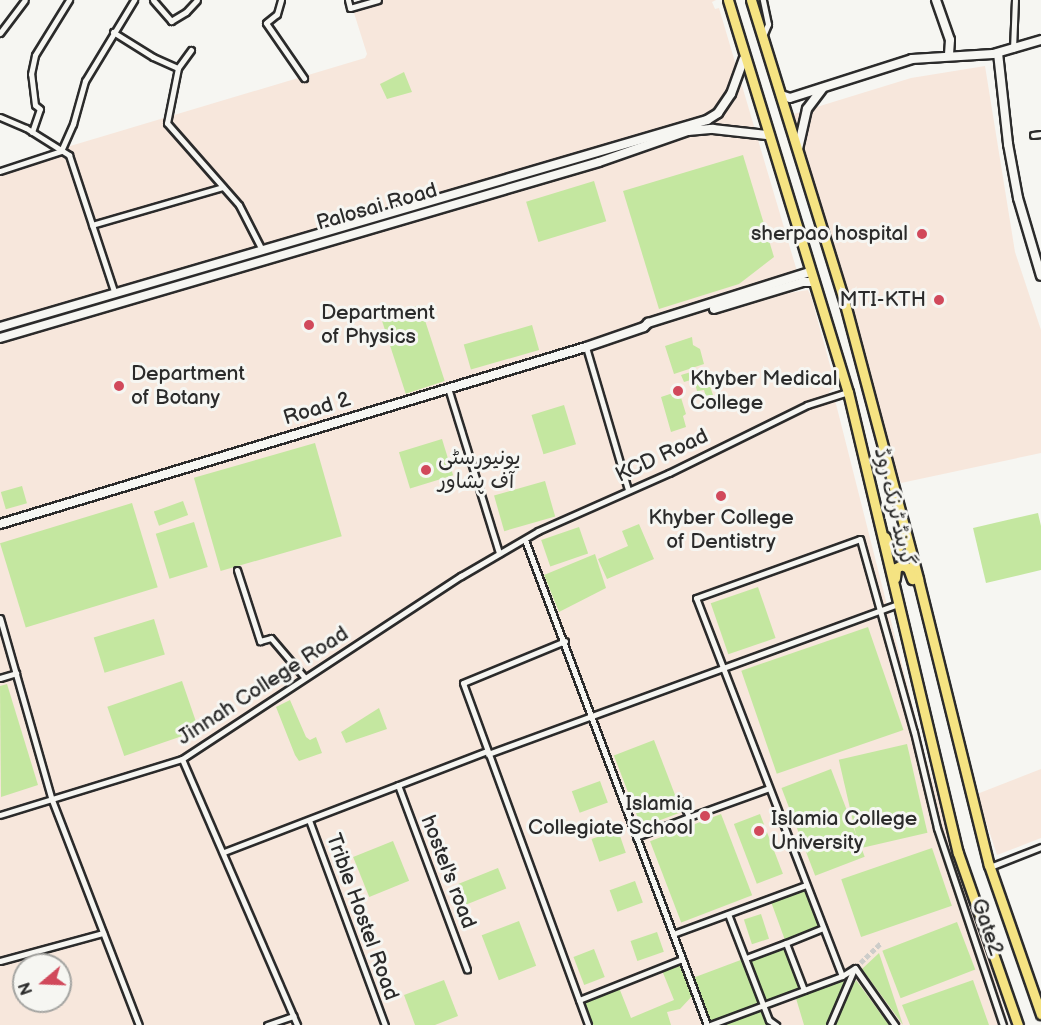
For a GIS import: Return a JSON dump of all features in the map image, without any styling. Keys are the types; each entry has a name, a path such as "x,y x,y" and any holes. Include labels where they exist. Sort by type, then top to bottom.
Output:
{"highway":[{"name":"گرینڈ ٹرنک روڈ","path":"728,0 767,135 848,392 958,853 1018,1025"},
{"name":"گرینڈ ٹرنک روڈ","path":"751,0 845,304 930,626 990,867 1041,1014"},
{"path":"879,523 889,546 898,547 903,536 897,503"},
{"path":"898,603 894,571 902,565 910,572 919,602 930,626"}],"street":[{"path":"0,33 25,0"},
{"path":"32,132 40,109 35,105 31,74 35,55 69,0"},
{"path":"0,171 62,151 73,124 84,81 134,0"},
{"path":"153,0 171,21 186,12 196,0"},
{"path":"281,0 277,14 266,23 304,78"},
{"path":"348,0 350,8 378,0"},
{"path":"762,37 768,24 764,0"},
{"path":"936,0 950,40 949,56"},
{"path":"1013,49 1015,0"},
{"path":"113,32 153,57 178,68"},
{"path":"781,95 789,98 912,59 998,53 1041,40"},
{"path":"191,50 178,68 167,123 239,205 262,250"},
{"path":"998,53 1008,144 1018,198 1041,276"},
{"path":"0,327 668,134 707,120 718,113 731,94 744,59"},
{"path":"798,149 807,109 824,87"},
{"path":"0,117 32,132 69,155 117,303"},
{"name":"Palosai Road","path":"0,338 599,162 668,134 713,129 767,135"},
{"path":"1033,135 1041,134"},
{"path":"92,225 223,187"},
{"path":"229,260 231,269"},
{"name":"Road 2","path":"0,524 586,347 644,327 803,282 812,277"},
{"path":"586,347 628,490"},
{"path":"448,388 499,553"},
{"name":"KCD Road","path":"525,540 807,405 848,392"},
{"path":"525,540 708,1025 842,976 855,968"},
{"name":"Jinnah College Road","path":"0,815 182,759 499,553 525,540"},
{"name":"Gate2","path":"724,668 696,597 860,540 941,840 1004,1025"},
{"path":"237,570 260,640 271,638 305,678"},
{"path":"224,852 398,785 898,603"},
{"path":"0,618 52,800 139,1025"},
{"path":"565,641 462,683 538,884 588,1025"},
{"path":"724,668 842,976"},
{"path":"0,678 16,673"},
{"path":"182,759 297,1025"},
{"name":"hostel's road","path":"398,785 467,970"},
{"path":"636,837 769,788"},
{"path":"682,801 689,818"},
{"name":"Trible Hostel Road","path":"309,820 385,1025"},
{"path":"990,867 1041,847"},
{"path":"673,934 806,885"},
{"path":"728,914 763,1005 774,1025"},
{"path":"746,958 823,928"},
{"path":"0,961 103,933"},
{"path":"786,943 804,990"},
{"path":"579,1000 682,960"},
{"path":"830,1025 855,968"},
{"path":"855,968 895,1025"},
{"path":"267,1025 294,1016"}],"shaded area":[{"name":"یونیورسٹی آف پشاور","path":"382,0 716,0 712,2 715,9 719,8 799,278 785,281 788,293 808,290 811,296 836,387 829,392 831,400 835,400 926,759 1009,1025 0,1025 0,167 365,58 367,54 354,13 361,6"},
{"name":"MTI-KTH","path":"985,66 1015,252 1041,330 1041,453 901,483 867,389 842,270 813,184 794,114 911,78"},
{"path":"1041,769 1041,838 997,855 977,794"}],"green space":[{"path":"404,72 412,92 387,99 380,84"},
{"path":"743,155 774,257 739,284 659,309 623,191"},
{"path":"594,181 606,221 538,242 526,202"},
{"path":"420,305 445,381 406,394 381,318"},
{"path":"532,325 539,350 471,370 464,345"},
{"path":"692,337 693,345 700,349 704,364 674,374 665,346"},
{"path":"704,368 713,395 706,397 704,390 697,391 694,379 684,382 681,375"},
{"path":"679,391 686,414 683,416 686,427 671,432 661,397"},
{"path":"564,405 576,444 543,454 531,415"},
{"path":"442,439 453,475 410,488 399,452"},
{"path":"315,443 342,536 221,571 194,478"},
{"path":"545,481 555,517 504,531 494,496"},
{"path":"22,486 27,503 6,509 1,492"},
{"path":"183,501 188,515 159,526 154,512"},
{"path":"132,503 158,587 26,628 0,543"},
{"path":"1038,513 1041,526 1041,570 986,583 973,528"},
{"path":"194,522 208,567 169,579 156,534"},
{"path":"639,524 654,559 607,579 598,559 628,546 622,531"},
{"path":"579,527 588,553 550,566 541,540"},
{"path":"595,554 606,588 559,612 544,575"},
{"path":"758,587 776,638 728,654 711,603"},
{"path":"154,619 165,654 105,673 94,637"},
{"path":"868,627 903,730 777,774 741,671"},
{"path":"182,681 199,730 124,756 107,707"},
{"path":"7,684 38,785 1,797 0,686"},
{"path":"290,700 306,737 310,740 316,737 322,753 299,761 295,755 276,707"},
{"path":"379,708 387,729 346,743 341,732"},
{"path":"654,740 682,812 641,827 614,755"},
{"path":"907,744 927,833 859,848 839,760"},
{"path":"831,769 865,857 815,876 782,788"},
{"path":"600,781 608,803 580,813 572,791"},
{"path":"721,814 752,895 681,922 650,841"},
{"path":"760,814 783,874 757,884 734,824"},
{"path":"618,830 626,853 599,862 592,839"},
{"path":"393,841 409,881 369,897 353,857"},
{"path":"932,848 952,906 861,937 841,879"},
{"path":"498,868 506,888 466,905 458,884"},
{"path":"635,881 643,903 617,912 610,890"},
{"path":"806,885 823,928 786,943 770,899"},
{"path":"761,914 769,939 752,944 744,920"},
{"path":"519,921 536,966 499,980 482,935"},
{"path":"957,922 975,970 901,998 882,951"},
{"path":"657,932 664,952 637,961 631,941"},
{"path":"786,943 804,991 853,973 830,1025 804,1025 795,995 764,1007 770,1025 707,1025 695,993 680,1009 667,1012 671,1025 588,1025 579,1000 618,985 631,1018 674,1000 661,968 682,959 690,979"},
{"path":"594,949 605,977 584,985 573,957"},
{"path":"879,953 903,1025 862,969"},
{"path":"444,980 458,1016 435,1025 415,1025 404,995"},
{"path":"856,980 889,1025 833,1025"},
{"path":"973,980 989,1025 910,1025 902,1005"}],"tunnel":[{"path":"855,968 881,943"}],"place":[{"name":"sherpao hospital","path":"922,234"},
{"name":"MTI-KTH","path":"939,300"},
{"name":"Department of Physics","path":"309,325"},
{"name":"Department of Botany","path":"119,386"},
{"name":"Khyber Medical College","path":"678,391"},
{"name":"یونیورسٹی آف پشاور","path":"426,470"},
{"name":"Khyber College of Dentistry","path":"721,496"},
{"name":"Islamia Collegiate School","path":"705,816"},
{"name":"Islamia College University","path":"759,831"}]}
